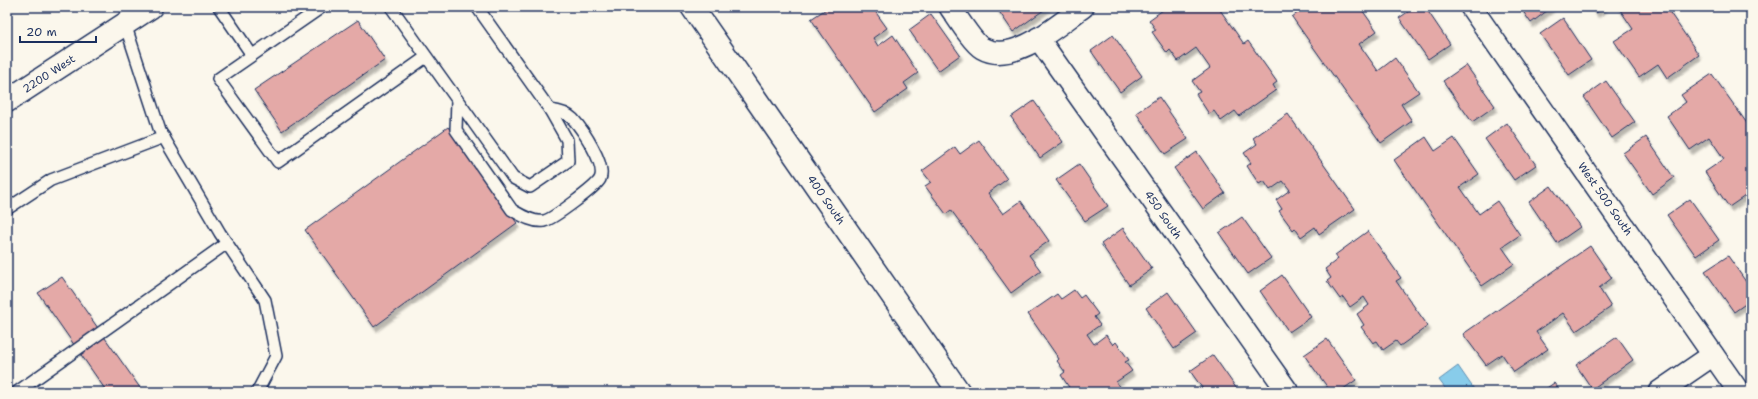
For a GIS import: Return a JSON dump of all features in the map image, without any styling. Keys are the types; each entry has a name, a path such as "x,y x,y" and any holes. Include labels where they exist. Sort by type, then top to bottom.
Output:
{"main road":[{"name":"2200 West","path":"7,101 151,7"},
{"name":"400 South","path":"692,7 959,392"}],"street":[{"path":"950,7 978,45 991,52 1003,52 1016,49 1038,38 1083,7"},
{"name":"West 500 South","path":"1471,7 1738,392"},
{"name":"450 South","path":"1038,38 1288,392"},
{"path":"1659,392 1713,355"}],"lane":[{"path":"219,7 252,55"},
{"path":"322,7 218,79 278,162 426,57"},
{"path":"391,7 513,178 530,187 568,161 567,140 550,110 477,7"},
{"path":"125,24 160,131 227,243 265,300 276,356 258,392"},
{"path":"457,100 456,130 512,210 524,216 544,221 554,216 592,188 600,179 602,171 590,144 572,118 560,111 550,110"},
{"path":"7,209 51,180 164,137"},
{"path":"17,392 227,243"}],"water":[{"path":"1458,366 1476,392 1448,392 1439,380"}],"building":[{"path":"829,7 872,7 887,28 873,38 878,46 893,35 918,73 904,83 908,89 875,112 811,19"},
{"path":"996,7 1048,7 1013,32"},
{"path":"1167,7 1218,7 1244,44 1248,41 1277,82 1273,85 1276,90 1239,116 1235,111 1221,121 1214,111 1209,114 1196,94 1200,92 1192,81 1210,68 1196,48 1178,61 1170,50 1167,53 1152,32 1156,30 1149,20"},
{"path":"1306,7 1360,7 1377,31 1359,44 1378,71 1395,58 1419,92 1401,104 1412,121 1381,143 1292,17"},
{"path":"1415,7 1425,7 1450,44 1428,59 1399,18"},
{"path":"1520,7 1552,7 1531,23"},
{"path":"1592,7 1605,7 1596,13"},
{"path":"1618,7 1666,7 1699,55 1667,78 1658,64 1639,77 1614,41 1633,29"},
{"path":"931,14 960,55 938,71 909,30"},
{"path":"1563,18 1591,60 1569,75 1540,34"},
{"path":"358,20 385,60 282,131 254,90"},
{"path":"1113,35 1142,76 1120,92 1091,51"},
{"path":"1466,65 1495,106 1472,122 1443,81"},
{"path":"1712,74 1751,129 1751,198 1748,194 1729,207 1705,172 1724,159 1709,137 1690,150 1667,116 1686,102 1681,95"},
{"path":"1606,81 1635,122 1612,138 1584,97"},
{"path":"1159,97 1188,139 1165,154 1136,113"},
{"path":"1034,101 1063,142 1040,158 1011,117"},
{"path":"1288,114 1355,209 1319,234 1315,227 1301,237 1295,228 1293,230 1279,211 1282,209 1276,200 1290,190 1283,181 1270,190 1264,181 1259,184 1247,166 1251,163 1244,153 1257,144 1253,138"},
{"path":"1507,123 1536,165 1514,180 1485,139"},
{"path":"448,127 517,223 374,327 305,230"},
{"path":"1426,137 1435,151 1454,138 1479,174 1460,187 1479,214 1497,201 1520,235 1502,247 1514,264 1482,286 1394,160"},
{"path":"1646,137 1674,178 1652,194 1623,153"},
{"path":"979,140 1007,179 988,193 1003,214 1021,201 1049,241 1029,255 1041,271 1011,293 951,210 946,214 925,186 931,182 922,171 955,147 960,154"},
{"path":"1197,152 1225,193 1203,209 1174,168"},
{"path":"1079,164 1108,206 1085,221 1056,180"},
{"path":"1551,186 1580,227 1557,243 1529,202"},
{"path":"1690,199 1719,240 1696,256 1667,215"},
{"path":"1242,217 1271,258 1248,274 1219,233"},
{"path":"1123,228 1152,269 1129,285 1101,244"},
{"path":"1368,231 1401,278 1396,281 1428,326 1400,346 1396,341 1383,350 1377,341 1373,343 1361,327 1364,325 1357,314 1369,305 1364,297 1350,307 1343,297 1340,299 1327,281 1331,278 1325,269 1338,259 1335,255"},
{"path":"1590,246 1612,278 1599,288 1611,307 1576,331 1563,313 1536,332 1548,349 1514,372 1502,354 1486,365 1463,334"},
{"path":"1728,256 1751,289 1751,300 1734,312 1705,271"},
{"path":"1282,275 1311,317 1289,332 1260,291"},
{"path":"62,277 143,392 107,392 38,293"},
{"path":"1074,290 1080,298 1084,295 1098,314 1094,317 1100,325 1087,334 1094,344 1106,335 1113,345 1116,342 1129,360 1125,362 1132,371 1116,382 1120,388 1114,392 1072,392 1061,375 1065,372 1057,361 1059,359 1028,314 1057,294 1061,299"},
{"path":"1168,292 1197,333 1174,349 1146,308"},
{"path":"1617,337 1633,360 1592,389 1576,365"},
{"path":"1327,339 1356,380 1339,392 1331,392 1304,355"},
{"path":"1213,355 1239,392 1205,392 1190,371"},
{"path":"1554,383 1561,392 1541,392"}]}
